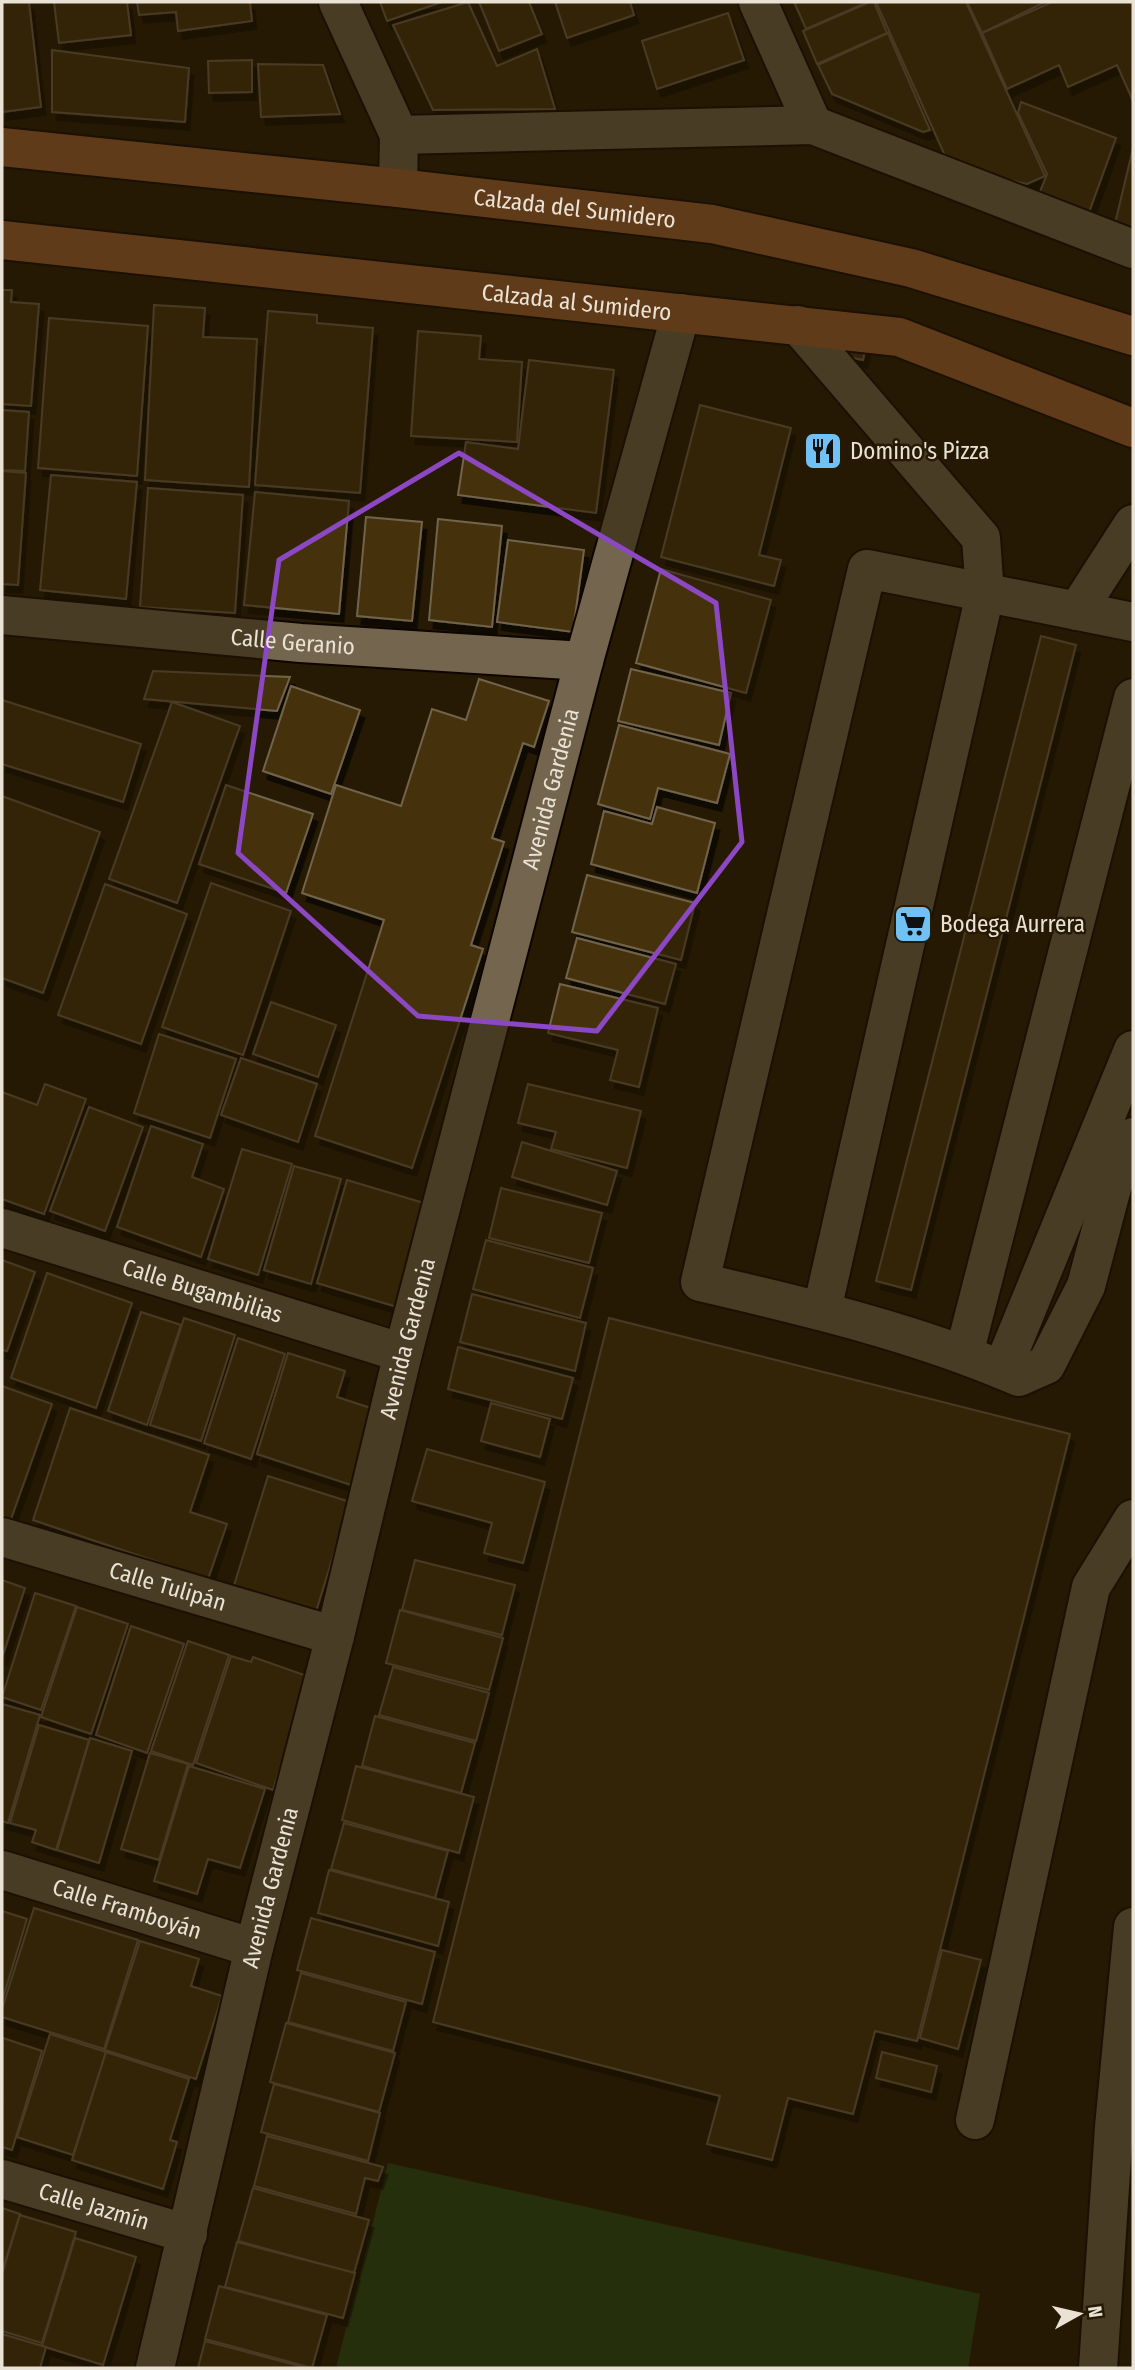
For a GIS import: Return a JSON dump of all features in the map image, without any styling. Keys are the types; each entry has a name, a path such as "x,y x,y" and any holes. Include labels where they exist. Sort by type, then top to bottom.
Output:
{"main road":[{"name":"Calzada del Sumidero","path":"2,147 712,224 911,268 1133,336"},
{"name":"Calzada al Sumidero","path":"2,240 899,337 1133,428"}],"street":[{"path":"338,2 399,135 398,188"},
{"path":"758,2 813,125"},
{"path":"399,135 813,125 1133,249"},
{"name":"Avenida Gardenia","path":"155,2368 254,1948 335,1636 403,1353 584,661 681,313"},
{"path":"798,325 981,538 985,594 822,1310"},
{"path":"1077,611 1133,524"},
{"path":"1133,622 867,569 700,1282 822,1310 964,1354 1019,1377 1046,1365 1086,1286 1113,1184 1133,1137"},
{"name":"Calle Geranio","path":"2,615 301,643 584,661"},
{"path":"964,1354 1133,698"},
{"path":"1002,1370 1133,1050"},
{"name":"Calle Bugambilias","path":"2,1228 403,1353"},
{"path":"975,2120 1091,1587 1133,1519"},
{"name":"Calle Tulipán","path":"2,1537 335,1636"},
{"name":"Calle Framboyán","path":"2,1870 254,1948"},
{"path":"1098,2368 1124,2128 1133,1927"},
{"name":"Calle Jazmín","path":"2,2179 188,2234"}],"highlighted area":[{"path":"459,453 716,603 742,842 597,1031 418,1016 238,853 279,560"}],"green space":[{"path":"388,2163 980,2294 968,2368 336,2368"}],"building":[{"path":"2,2 29,2 41,107 2,112"},
{"path":"54,2 127,2 131,35 59,43"},
{"path":"137,2 250,2 252,21 178,31 176,12 139,15"},
{"path":"380,2 442,2 387,21"},
{"path":"468,2 497,66 537,49 555,109 433,110 393,25"},
{"path":"479,2 529,2 542,34 499,51"},
{"path":"555,2 630,2 634,15 567,38"},
{"path":"794,2 868,2 806,29"},
{"path":"874,2 887,33 817,64 803,31"},
{"path":"876,2 966,2 1045,176 1027,184 950,167"},
{"path":"967,2 1045,2 982,33"},
{"path":"1052,2 1133,2 1133,101 1117,65 1068,87 1059,65 1007,89 982,33"},
{"path":"728,13 744,60 657,89 642,41"},
{"path":"888,33 930,130 923,132 832,94 818,65"},
{"path":"52,50 189,68 185,122 52,112"},
{"path":"252,60 252,92 209,93 208,61"},
{"path":"258,64 323,65 340,114 261,117"},
{"path":"1021,102 1116,138 1084,226 1034,207 1047,174 1018,113"},
{"path":"1133,148 1133,236 1113,232"},
{"path":"2,290 12,290 11,302 39,304 31,406 2,404"},
{"path":"154,305 205,308 203,337 257,339 249,487 145,480"},
{"path":"268,311 317,315 317,323 373,328 360,493 255,485"},
{"path":"49,318 148,326 137,476 38,468"},
{"path":"418,331 481,336 479,359 522,362 517,442 411,436"},
{"path":"867,341 863,360 828,353"},
{"path":"529,360 614,370 596,513 458,495 466,442 518,449"},
{"path":"700,405 791,428 759,555 781,560 774,586 661,557"},
{"path":"2,410 29,412 25,471 2,470"},
{"path":"2,471 26,473 18,585 2,584"},
{"path":"51,475 137,482 126,599 40,590"},
{"path":"148,488 243,495 235,613 140,607"},
{"path":"255,492 349,501 339,614 244,605"},
{"path":"366,517 422,522 412,621 357,616"},
{"path":"438,519 502,526 492,627 429,620"},
{"path":"508,540 584,550 573,632 497,622"},
{"path":"661,569 771,600 746,693 636,663"},
{"path":"1041,636 1076,645 911,1290 876,1281"},
{"path":"631,669 731,693 719,745 618,721"},
{"path":"153,671 290,677 277,711 144,699"},
{"path":"479,679 549,701 534,747 523,743 492,838 504,842 471,945 483,949 412,1168 315,1136 384,920 302,893 336,785 401,806 432,709 466,720"},
{"path":"291,686 360,710 331,794 263,771"},
{"path":"2,700 141,744 123,802 2,764"},
{"path":"172,702 240,726 177,903 109,879"},
{"path":"619,725 730,754 717,803 658,788 650,819 598,804"},
{"path":"226,785 313,814 286,893 199,864"},
{"path":"2,796 100,832 43,993 2,978"},
{"path":"657,807 715,823 697,893 591,864 604,811 652,824"},
{"path":"587,875 695,903 681,960 572,932"},
{"path":"211,883 291,911 243,1055 162,1027"},
{"path":"105,884 187,914 141,1044 58,1015"},
{"path":"577,938 676,964 665,1004 566,978"},
{"path":"560,984 658,1008 639,1087 610,1080 618,1050 548,1033"},
{"path":"271,1002 336,1025 318,1077 253,1054"},
{"path":"159,1034 236,1059 210,1138 134,1113"},
{"path":"241,1058 317,1084 298,1142 221,1115"},
{"path":"45,1084 86,1099 44,1214 2,1199 2,1092 37,1105"},
{"path":"528,1084 641,1111 627,1168 551,1149 556,1132 518,1123"},
{"path":"89,1107 143,1127 105,1231 50,1211"},
{"path":"151,1126 203,1144 192,1177 224,1189 201,1257 117,1227"},
{"path":"522,1142 617,1171 607,1205 512,1177"},
{"path":"242,1149 292,1164 258,1275 208,1259"},
{"path":"294,1166 341,1179 311,1284 264,1270"},
{"path":"347,1180 427,1204 397,1307 317,1283"},
{"path":"501,1188 602,1213 589,1263 489,1238"},
{"path":"486,1240 593,1268 580,1318 473,1289"},
{"path":"2,1260 35,1272 7,1351 2,1350"},
{"path":"47,1273 132,1303 96,1408 11,1378"},
{"path":"472,1294 586,1323 575,1371 460,1342"},
{"path":"141,1312 181,1325 147,1425 108,1411"},
{"path":"184,1318 235,1335 201,1441 150,1425"},
{"path":"609,1318 1070,1434 917,2041 875,2031 853,2114 788,2098 772,2160 707,2144 720,2096 433,2022"},
{"path":"238,1338 285,1354 251,1459 204,1443"},
{"path":"458,1347 573,1378 562,1419 448,1389"},
{"path":"288,1353 345,1371 337,1397 374,1409 351,1485 257,1454"},
{"path":"2,1386 52,1404 11,1519 2,1516"},
{"path":"491,1403 550,1419 540,1457 481,1441"},
{"path":"70,1408 209,1455 190,1512 227,1524 208,1579 33,1520"},
{"path":"427,1449 545,1482 523,1563 484,1553 492,1523 412,1501"},
{"path":"268,1476 350,1502 313,1621 231,1595"},
{"path":"415,1560 515,1585 502,1635 402,1610"},
{"path":"2,1580 25,1588 2,1658"},
{"path":"35,1593 76,1606 41,1710 2,1697"},
{"path":"77,1607 128,1624 91,1734 41,1717"},
{"path":"400,1610 503,1638 489,1690 386,1663"},
{"path":"131,1626 184,1644 147,1753 96,1735"},
{"path":"188,1641 229,1655 193,1765 151,1751"},
{"path":"231,1656 251,1662 253,1657 310,1677 273,1790 196,1763"},
{"path":"393,1667 489,1693 476,1741 379,1715"},
{"path":"2,1704 40,1715 8,1823 2,1821"},
{"path":"375,1716 475,1743 461,1793 362,1766"},
{"path":"39,1725 89,1740 56,1850 32,1842 36,1830 10,1823"},
{"path":"90,1738 132,1751 99,1863 57,1850"},
{"path":"150,1753 188,1764 159,1860 121,1849"},
{"path":"189,1766 265,1789 240,1868 208,1859 197,1894 154,1881"},
{"path":"356,1766 474,1797 459,1853 342,1820"},
{"path":"344,1823 448,1851 435,1898 331,1869"},
{"path":"329,1870 449,1902 438,1946 318,1913"},
{"path":"34,1908 138,1940 104,2049 2,2017 2,2009"},
{"path":"2,1911 27,1919 2,2001"},
{"path":"311,1918 435,1952 422,2004 297,1970"},
{"path":"140,1941 199,1959 191,1986 222,1996 196,2079 105,2050"},
{"path":"942,1950 981,1960 958,2049 920,2038"},
{"path":"301,1973 406,2002 393,2051 288,2022"},
{"path":"286,2023 395,2053 379,2112 270,2082"},
{"path":"50,2034 106,2052 73,2155 17,2137"},
{"path":"3,2038 42,2051 12,2150 2,2147"},
{"path":"106,2052 189,2079 170,2140 177,2142 163,2189 72,2160"},
{"path":"882,2052 937,2066 931,2092 876,2078"},
{"path":"274,2084 380,2113 368,2161 261,2132"},
{"path":"267,2136 383,2167 378,2181 365,2178 356,2214 254,2186"},
{"path":"253,2188 369,2220 354,2273 238,2241"},
{"path":"2,2208 20,2214 2,2272"},
{"path":"20,2215 76,2232 42,2343 2,2331 2,2274"},
{"path":"75,2238 136,2257 103,2365 42,2346"},
{"path":"237,2242 355,2273 343,2318 225,2287"},
{"path":"219,2286 327,2315 312,2368 205,2339"},
{"path":"2,2334 46,2347 40,2368 2,2368"},
{"path":"205,2341 307,2368 198,2368"}],"place":[{"name":"Domino's Pizza","path":"823,451"},
{"name":"Bodega Aurrera","path":"913,924"}]}
